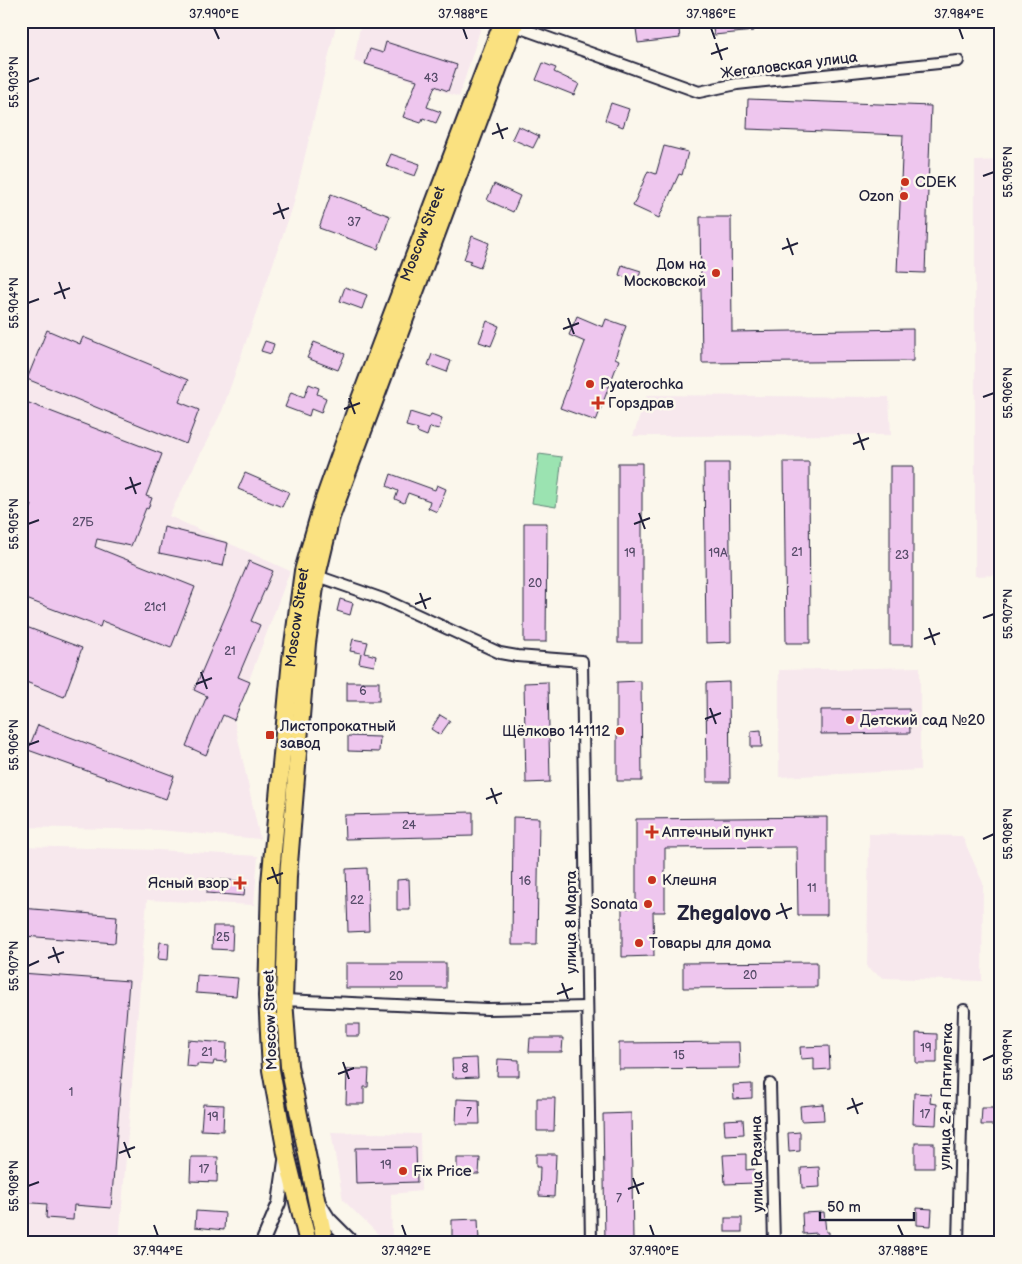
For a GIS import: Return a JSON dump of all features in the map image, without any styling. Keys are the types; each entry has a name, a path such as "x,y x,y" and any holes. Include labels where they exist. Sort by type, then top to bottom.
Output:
{"main road":[{"name":"Moscow Street","path":"325,1243 288,1066 284,1000 288,876 307,643 317,576 332,517 511,23"},
{"name":"Moscow Street","path":"308,1243 286,1153 271,1070 267,1033 268,914 290,659 303,572 332,477 424,227 511,23"}],"street":[{"name":"Жегаловская улица","path":"511,23 699,92 737,84 958,62"},
{"name":"улица 8 Марта","path":"317,576 383,599 500,653 582,661 591,1243"},
{"path":"284,1000 487,1009 587,1008"},
{"name":"улица 2-я Пятилетка","path":"958,1243 964,1010"},
{"name":"улица Разина","path":"770,1084 774,1243"},
{"path":"262,1243 280,1203 286,1153"},
{"path":"314,1196 329,1219 352,1243"}],"shaded area":[{"path":"21,21 337,21 293,206 222,411 169,516 290,571 234,720 260,839 159,830 21,827"},
{"path":"361,21 462,21 481,27 459,97 354,61"},
{"path":"1001,160 1001,575 975,576 975,161"},
{"path":"647,395 889,397 891,435 633,436"},
{"name":"Детский сад №20","path":"920,667 920,770 779,777 779,670"},
{"path":"869,834 962,836 983,883 982,981 884,978 867,968"},
{"path":"21,846 158,850 258,856 254,905 147,900 119,1243 21,1243"},
{"path":"331,1132 420,1134 421,1191 391,1194 392,1243 387,1243 343,1200"}],"green space":[{"path":"539,454 562,457 556,507 532,503"}],"building":[{"path":"635,21 678,21 680,38 638,43"},
{"path":"712,21 753,21 754,31 714,35"},
{"path":"386,42 457,65 448,91 435,86 427,107 441,112 436,123 423,118 421,123 403,117 417,80 365,64 370,49 383,53"},
{"path":"543,63 556,68 554,72 579,84 574,95 536,80"},
{"path":"748,99 931,106 925,273 897,272 903,135 747,129"},
{"path":"611,103 629,109 623,127 605,120"},
{"path":"518,126 539,136 533,148 512,139"},
{"path":"664,146 688,152 682,175 679,174 659,218 633,206 648,171 656,174"},
{"path":"391,154 420,164 415,176 386,166"},
{"path":"494,184 520,196 513,212 487,200"},
{"path":"331,194 390,216 378,249 319,228"},
{"name":"Дом на Московской","path":"700,217 731,217 732,332 913,329 913,361 702,363"},
{"path":"472,236 489,243 480,268 469,264 471,261 464,259"},
{"path":"622,265 641,271 637,282 619,275"},
{"path":"345,287 367,295 362,309 340,301"},
{"name":"Pyaterochka","path":"577,316 603,327 606,319 626,326 615,358 619,360 596,421 560,408 585,342 569,335"},
{"path":"487,321 499,326 491,346 479,342"},
{"path":"47,330 80,344 83,337 188,380 179,402 199,410 186,444 27,379"},
{"path":"265,341 274,344 271,354 261,351"},
{"path":"314,342 345,354 338,370 307,358"},
{"path":"432,354 451,361 447,372 428,365"},
{"path":"309,384 319,388 317,394 326,398 321,413 311,409 309,416 285,407 291,392 304,397"},
{"path":"21,400 162,454 146,496 152,498 131,546 97,539 95,547 195,587 171,648 102,621 100,627 21,597 21,533 32,505 21,501"},
{"path":"410,412 429,418 431,414 442,418 439,429 430,427 427,436 417,432 418,429 406,426"},
{"path":"784,462 809,462 810,643 786,643"},
{"path":"618,463 642,463 642,643 618,643"},
{"path":"704,463 729,463 731,642 706,643"},
{"path":"890,466 913,466 913,645 890,645"},
{"path":"245,473 289,492 282,507 238,489"},
{"path":"391,474 435,490 437,485 446,489 437,512 428,508 430,501 408,493 404,503 395,499 398,491 387,486"},
{"path":"524,523 547,523 546,642 524,642"},
{"path":"164,527 228,543 223,566 159,553"},
{"path":"249,561 273,571 251,621 260,625 238,677 250,682 234,720 223,715 206,755 186,746 207,696 194,690"},
{"path":"340,599 353,603 350,615 337,611"},
{"path":"21,625 82,648 64,697 21,680"},
{"path":"353,639 368,642 365,653 376,656 374,666 359,663 361,653 350,651"},
{"path":"641,681 642,781 617,781 617,682"},
{"path":"347,682 379,682 379,701 347,701"},
{"path":"548,682 550,782 526,783 524,683"},
{"path":"729,682 730,782 707,782 706,683"},
{"path":"909,709 910,733 821,734 821,710"},
{"path":"440,715 450,721 440,735 431,729"},
{"path":"38,725 174,776 166,799 28,750"},
{"path":"761,730 762,747 751,747 751,731"},
{"path":"348,736 380,737 379,752 348,751"},
{"path":"473,812 473,836 345,839 344,815"},
{"path":"513,817 539,818 537,945 512,945"},
{"path":"827,817 827,915 798,915 797,847 665,848 665,912 653,912 654,956 622,957 622,908 636,908 636,819"},
{"path":"367,868 369,931 348,932 346,869"},
{"path":"208,879 245,881 244,896 207,893"},
{"path":"409,879 410,910 397,910 397,880"},
{"path":"21,908 117,916 115,943 21,935"},
{"path":"213,926 233,926 232,950 212,949"},
{"path":"160,942 169,943 168,960 158,959"},
{"path":"817,962 817,987 683,988 683,963"},
{"path":"346,963 446,963 446,988 346,988"},
{"path":"21,973 129,981 111,1208 74,1205 73,1220 46,1218 47,1204 21,1202"},
{"path":"197,975 238,978 236,996 196,993"},
{"path":"346,1024 359,1024 359,1036 346,1036"},
{"path":"916,1033 937,1034 937,1063 916,1063"},
{"path":"530,1038 563,1038 562,1052 529,1052"},
{"path":"188,1040 227,1043 226,1062 214,1061 213,1065 197,1064 197,1067 186,1066"},
{"path":"739,1042 740,1068 619,1069 619,1043"},
{"path":"829,1046 830,1069 814,1070 814,1058 801,1059 800,1047"},
{"path":"477,1058 478,1077 453,1078 452,1059"},
{"path":"498,1059 519,1060 519,1076 497,1076"},
{"path":"347,1069 369,1069 368,1087 364,1087 364,1104 346,1104"},
{"path":"752,1084 752,1098 734,1099 733,1085"},
{"path":"914,1093 931,1094 930,1103 937,1104 936,1125 913,1124"},
{"path":"537,1098 555,1098 554,1131 537,1131"},
{"path":"457,1099 479,1100 480,1124 456,1124"},
{"path":"203,1104 224,1105 223,1131 201,1130"},
{"path":"823,1104 824,1120 801,1121 800,1106"},
{"path":"982,1108 1001,1108 1001,1125 981,1125"},
{"path":"631,1113 633,1241 605,1242 603,1114"},
{"path":"743,1119 744,1134 725,1135 724,1120"},
{"path":"800,1132 800,1151 789,1152 788,1133"},
{"path":"915,1143 934,1143 934,1168 915,1168"},
{"path":"416,1147 417,1182 356,1184 355,1148"},
{"path":"536,1154 556,1154 554,1197 539,1196 540,1167 536,1167"},
{"path":"746,1154 746,1170 754,1169 755,1183 725,1184 723,1155"},
{"path":"191,1157 218,1157 217,1182 190,1181"},
{"path":"457,1158 480,1158 479,1174 457,1174"},
{"path":"819,1167 820,1187 802,1188 801,1168"},
{"path":"917,1208 932,1209 931,1226 917,1225"},
{"path":"196,1211 225,1213 224,1230 195,1227"},
{"path":"824,1212 826,1232 829,1232 829,1243 818,1243 817,1233 803,1234 802,1213"},
{"path":"725,1218 742,1218 742,1232 725,1232"},
{"path":"478,1219 479,1241 452,1242 452,1220"}],"place":[{"name":"CDEK","path":"905,182"},
{"name":"Ozon","path":"904,196"},
{"name":"Дом на Московской","path":"716,273"},
{"name":"Pyaterochka","path":"590,384"},
{"name":"Горздрав","path":"598,403"},
{"name":"Детский сад №20","path":"850,720"},
{"name":"Щёлково 141112","path":"620,731"},
{"name":"Листопрокатный завод","path":"270,735"},
{"name":"Аптечный пункт","path":"652,832"},
{"name":"Клешня","path":"652,880"},
{"name":"Ясный взор","path":"240,883"},
{"name":"Sonata","path":"648,904"},
{"name":"Товары для дома","path":"639,943"},
{"name":"Fix Price","path":"403,1171"}],"district":[{"name":"Zhegalovo","path":"724,913"}]}
